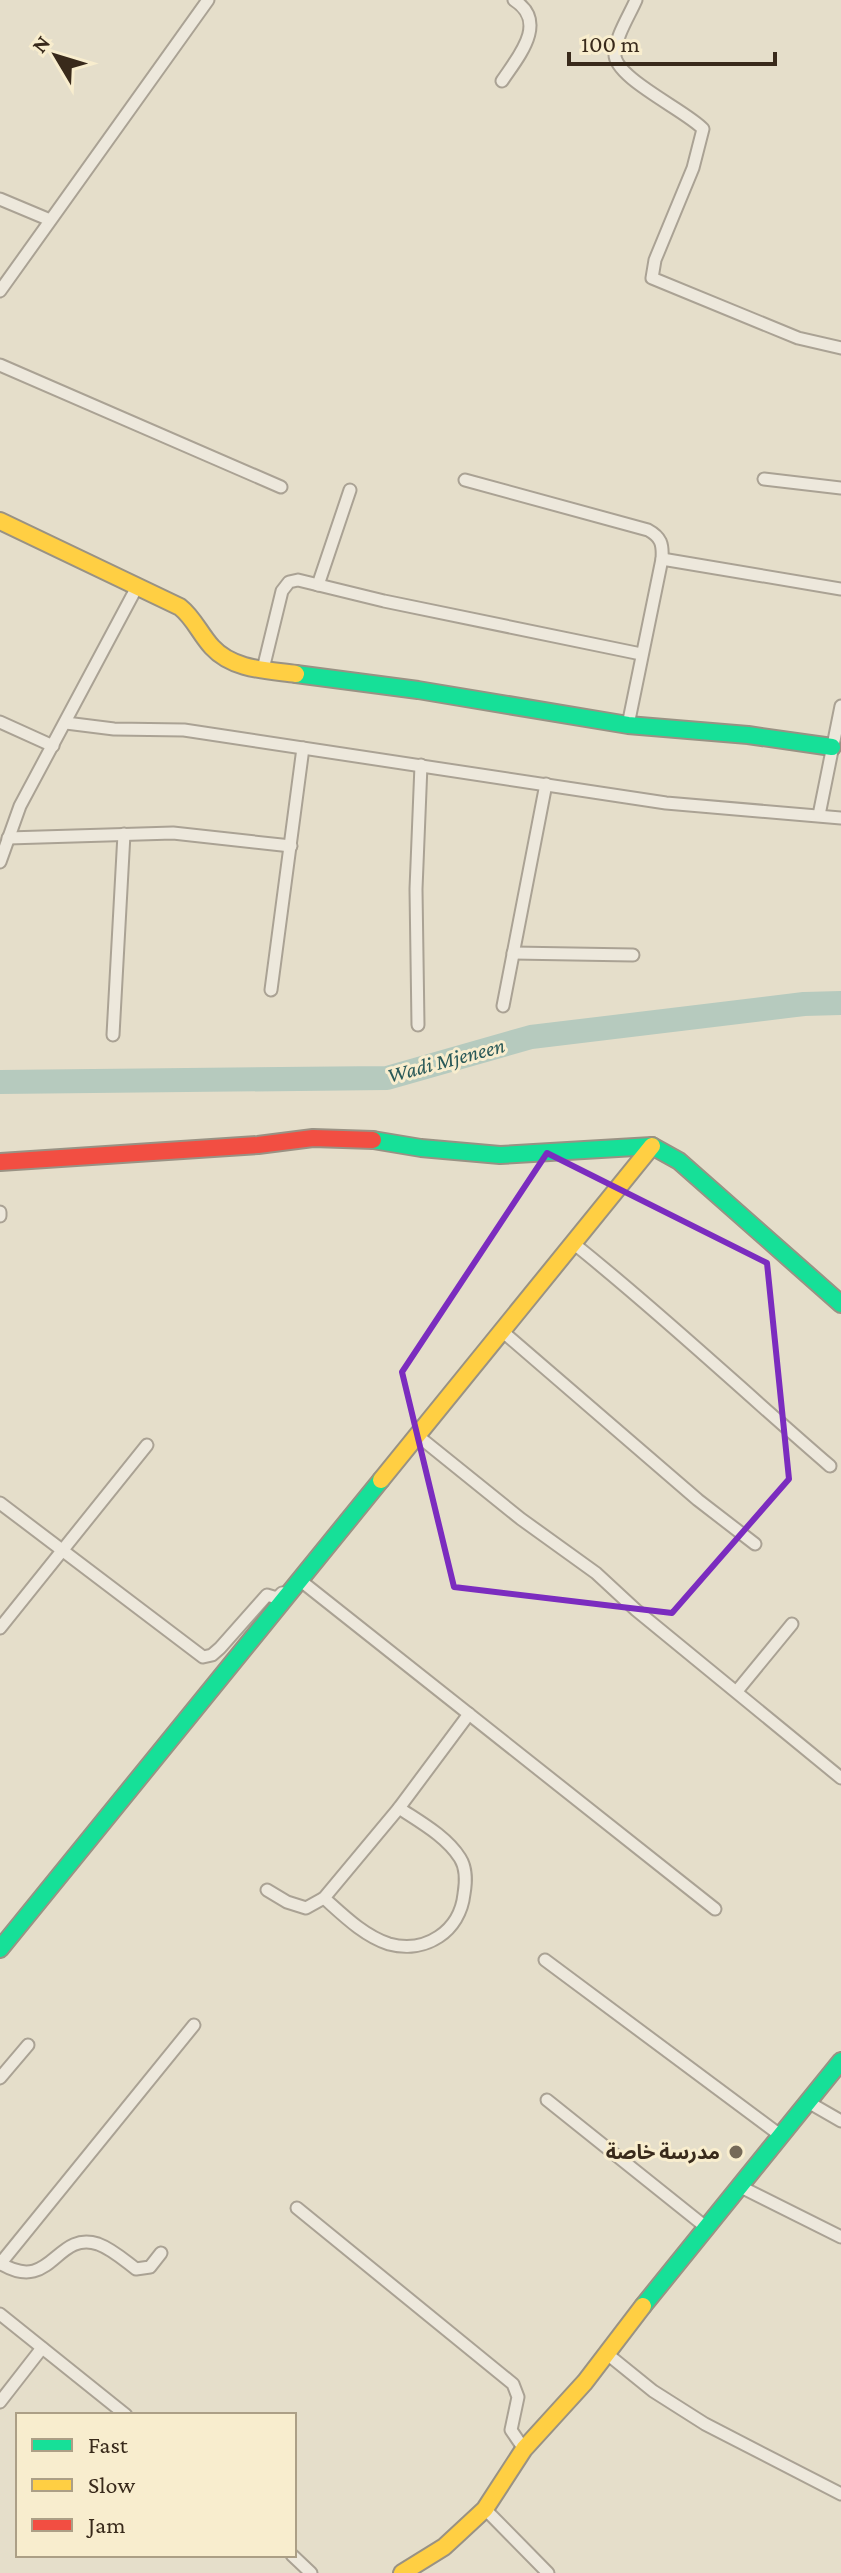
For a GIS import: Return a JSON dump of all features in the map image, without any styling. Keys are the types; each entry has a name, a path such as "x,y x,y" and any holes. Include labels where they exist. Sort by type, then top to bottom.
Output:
{"street":[{"path":"2,285 208,0"},
{"path":"502,81 525,45 532,26 528,13 514,0"},
{"path":"636,0 616,46 614,57 617,63 648,91 703,129 693,168 655,260 652,278 798,338 841,348"},
{"path":"0,199 50,220"},
{"path":"0,365 281,487"},
{"path":"764,479 841,488"},
{"path":"465,480 657,535 663,545 662,559 628,725"},
{"path":"318,585 350,490"},
{"path":"0,521 180,607 193,616 215,650 228,660 263,669 418,690 628,725 748,735 832,747"},
{"path":"662,559 841,589"},
{"path":"263,669 282,591 289,582 298,580 641,654"},
{"path":"0,862 20,806 138,585"},
{"path":"819,815 841,706"},
{"path":"0,722 53,746"},
{"path":"66,723 114,729 184,730 666,803 841,818"},
{"path":"271,990 303,748"},
{"path":"418,1025 416,889 421,765"},
{"path":"503,1006 546,784"},
{"path":"8,838 173,833 291,846"},
{"path":"113,1035 124,834"},
{"path":"513,953 633,955"},
{"path":"0,1162 160,1153 313,1138 371,1140 433,1150 500,1155 652,1146 679,1161 841,1304"},
{"path":"0,1949 652,1146"},
{"path":"573,1243 681,1332 746,1394 830,1466"},
{"path":"502,1331 675,1480 755,1544"},
{"path":"418,1436 521,1519 596,1573 636,1610 841,1778"},
{"path":"0,1628 147,1445"},
{"path":"0,1503 203,1657 212,1655 220,1648 267,1595 277,1598 282,1593 287,1597"},
{"path":"301,1581 715,1909"},
{"path":"737,1691 792,1624"},
{"path":"267,1890 287,1902 306,1908 324,1898 399,1808 469,1714"},
{"path":"324,1898 361,1930 390,1944 417,1945 438,1939 454,1926 463,1903 466,1880 462,1862 451,1846 399,1808"},
{"path":"545,1960 780,2135"},
{"path":"161,2253 150,2267 136,2269 102,2245 81,2242 69,2246 33,2272 13,2271 0,2264 194,2025"},
{"path":"0,2078 28,2045"},
{"path":"402,2573 444,2547 485,2509 524,2449 585,2382 841,2061"},
{"path":"547,2100 707,2228"},
{"path":"808,2102 841,2121"},
{"path":"741,2187 841,2237"},
{"path":"297,2208 513,2384 518,2397 511,2430 524,2449"},
{"path":"0,2314 123,2413"},
{"path":"0,2402 42,2348"},
{"path":"606,2353 653,2391 705,2424 841,2494"},
{"path":"485,2509 548,2573"},
{"path":"294,2557 311,2573"}],"highlighted area":[{"path":"547,1153 767,1263 789,1479 672,1613 454,1587 402,1372"}],"waterway":[{"name":"Wadi Mjeneen","path":"0,1082 387,1078 531,1037 804,1004 841,1003"}],"traffic: fast":[{"path":"296,674 418,690 628,725 748,735 832,747"},
{"path":"373,1140 500,1155 652,1146 679,1161 841,1304"},
{"path":"0,1949 381,1480"},
{"path":"643,2306 841,2061"}],"traffic: slow":[{"path":"0,521 180,607 220,655 251,668 296,674"},
{"path":"381,1480 652,1146"},
{"path":"402,2573 444,2547 485,2509 524,2449 585,2382 643,2306"}],"traffic: jam":[{"path":"0,1162 258,1145 313,1138 373,1140"}],"place":[{"name":"مدرسة خاصة","path":"736,2152"}]}
